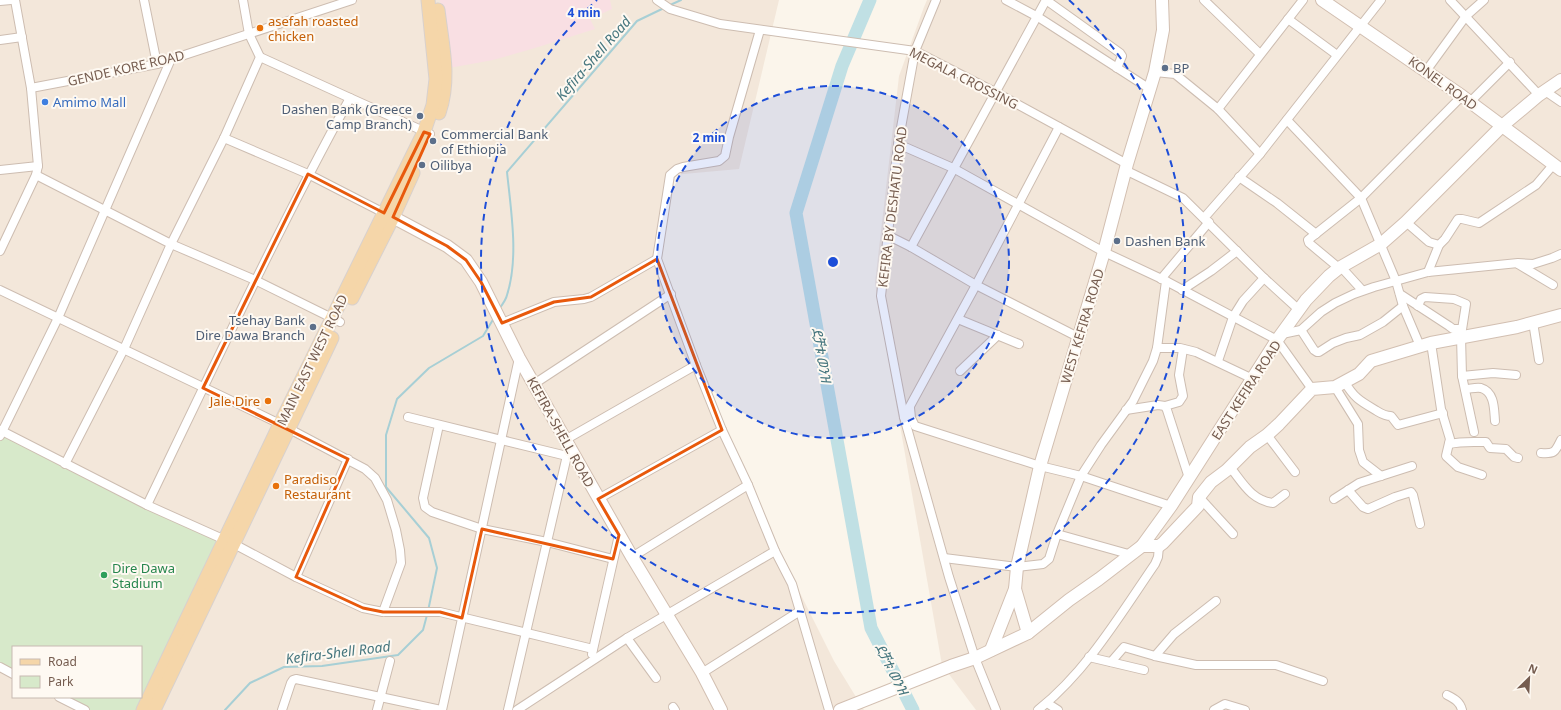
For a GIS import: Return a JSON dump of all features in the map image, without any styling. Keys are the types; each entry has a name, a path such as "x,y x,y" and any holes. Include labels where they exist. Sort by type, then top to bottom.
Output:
{"main road":[{"name":"MAIN EAST WEST ROAD","path":"428,0 435,22"},
{"name":"MAIN EAST WEST ROAD","path":"143,710 195,613 336,320 389,215 427,133 436,79 436,0"},
{"name":"WEST KEFIRA ROAD","path":"991,650 1015,589 1017,567 1040,466 1104,252 1126,168 1155,72 1163,30 1162,0"},
{"name":"KONEL ROAD","path":"1328,2 1426,70 1557,168"},
{"name":"EAST KEFIRA ROAD","path":"991,650 1007,644 1028,633 1069,600 1132,555 1142,546 1171,506 1298,309 1329,276 1340,267 1381,244 1406,222 1502,126 1542,93 1561,80"},
{"name":"KEFIRA-SHELL ROAD","path":"389,215 447,246 466,260 481,282 519,358 567,448 666,616 702,672 721,710"},
{"path":"1142,546 1159,546 1164,543 1198,506 1199,497 1211,482 1267,435 1312,389 1340,384 1359,374 1371,361 1461,333 1517,327 1561,315"},
{"path":"1015,589 1028,633"},
{"name":"MAIN EAST WEST ROAD","path":"154,710 195,613"},
{"path":"840,710 856,707 991,650"}],"street":[{"path":"0,1 11,0"},
{"path":"0,251 36,175 38,166 31,88 15,0"},
{"path":"144,0 157,64"},
{"path":"243,0 249,34 260,57 427,133"},
{"name":"GENDE KORE ROAD","path":"31,88 157,64 249,34 338,2 352,0"},
{"name":"KEFIRA BY DESHATU ROAD","path":"936,0 911,50 898,144 881,296 904,417 944,558 975,658 996,710"},
{"path":"1006,0 1038,17 1150,89"},
{"path":"911,247 1046,0 1120,53 1122,56 1117,68"},
{"path":"1204,0 1260,54"},
{"path":"1218,109 1303,0"},
{"path":"944,558 1017,567 1047,562 1081,476 1101,445 1133,401 1153,361 1157,348 1164,280 1206,220 1239,177 1260,154 1381,0"},
{"path":"1450,0 1542,93 1561,102"},
{"path":"1426,70 1466,16 1484,0"},
{"name":"MEGALA CROSSING","path":"659,2 670,9 720,24 911,50 995,92 1059,127 1126,168 1183,198 1264,278 1298,309"},
{"path":"1288,19 1337,55"},
{"path":"760,30 724,156 720,161 683,167 677,169 670,175 657,259 696,365 722,430 748,486 775,551 792,584 829,710"},
{"path":"0,40 22,37"},
{"path":"66,464 124,349 171,244 224,138 260,57"},
{"path":"171,60 58,318 1,433 147,505 229,542 296,577 363,608 383,612 440,612 592,649"},
{"path":"1362,290 1340,267 1308,242 1310,238 1360,198 1466,99 1510,62"},
{"path":"1155,72 1175,74 1218,109 1260,154"},
{"path":"147,505 254,280 308,174 350,98"},
{"path":"1287,120 1360,198 1381,244 1404,306 1425,345 1450,439 1446,456 1458,467 1482,475"},
{"path":"904,417 958,319 1059,127"},
{"path":"224,138 308,174 389,215"},
{"path":"898,144 953,168 1104,252 1164,280 1233,317 1279,337 1312,389"},
{"path":"0,170 38,166"},
{"path":"1428,272 1439,245 1445,239 1458,219 1462,218 1479,223 1536,185 1557,168"},
{"path":"36,175 171,244 254,280 336,320"},
{"path":"1239,177 1316,234"},
{"path":"1406,222 1429,242 1439,245"},
{"path":"887,235 911,247 976,285 1078,337"},
{"path":"1182,290 1212,271 1237,250"},
{"path":"1279,337 1301,330 1321,312 1362,290 1428,272 1533,264 1561,254"},
{"path":"498,316 554,302 591,297 657,259"},
{"path":"1518,264 1553,285"},
{"path":"1218,361 1233,317 1243,302 1264,278"},
{"path":"0,290 285,427 365,468 375,478 387,500 396,530 401,563 383,612"},
{"path":"534,384 671,294"},
{"path":"1400,294 1461,333"},
{"path":"1418,306 1421,299 1425,297 1454,299 1465,303 1466,306 1461,333 1462,376 1474,432"},
{"path":"1301,330 1314,350 1319,352 1333,343 1366,332 1383,322 1404,306"},
{"path":"958,319 1019,344"},
{"path":"1533,322 1539,360"},
{"path":"960,371 998,335"},
{"path":"1157,348 1183,349 1196,352 1218,361 1253,379"},
{"path":"1126,410 1158,405 1165,406 1179,402 1183,396 1178,375 1183,349"},
{"path":"282,710 291,683 296,679 441,710 519,358"},
{"path":"408,417 502,439 567,448 696,365"},
{"path":"1462,376 1493,373 1516,375"},
{"path":"1340,384 1361,402 1385,416 1391,416 1398,426 1443,413"},
{"path":"1340,384 1358,424 1360,450 1363,462 1381,476"},
{"path":"1465,389 1480,388 1485,390 1494,405 1495,422"},
{"path":"1165,406 1189,478"},
{"path":"910,408 914,426 1040,466 1081,476 1171,506"},
{"path":"439,425 423,498 425,507 432,512 482,529 547,542 613,559"},
{"path":"598,499 722,430"},
{"path":"1267,435 1295,472"},
{"path":"1541,453 1553,453 1556,451 1561,440"},
{"path":"1449,444 1461,441 1474,443 1486,442 1490,448 1506,449 1514,457 1518,458"},
{"path":"508,710 567,448"},
{"path":"296,577 348,459"},
{"path":"1334,499 1359,483 1412,466"},
{"path":"1230,467 1249,492 1254,496 1273,503 1285,494"},
{"path":"632,557 748,486"},
{"path":"1348,490 1363,507 1368,509 1410,492 1413,495 1420,524"},
{"path":"1199,497 1233,534"},
{"path":"1057,534 1132,555"},
{"path":"590,662 619,535"},
{"path":"1038,710 1047,703 1089,657 1155,564 1158,557 1159,546"},
{"path":"517,710 627,638 775,551"},
{"path":"1155,656 1174,634 1216,601"},
{"path":"702,672 800,611"},
{"path":"627,638 656,678"},
{"path":"1110,662 1124,647 1186,663 1205,665 1276,665 1323,681"},
{"path":"1089,657 1144,670"},
{"path":"377,710 390,661"},
{"path":"0,667 12,673"},
{"path":"1447,696 1460,704 1462,710"},
{"path":"61,698 85,710"},
{"path":"1047,703 1058,710"},
{"path":"1214,710 1225,704 1245,710"}],"highlighted area":[{"path":"424,132 430,134 393,217 447,246 466,260 481,282 502,323 554,302 591,297 657,259 722,430 598,499 619,535 613,559 482,529 462,618 440,612 383,612 363,608 296,577 348,459 203,388 308,174 384,213"}],"shaded area":[{"path":"0,0 779,0 739,169 672,175 654,261 731,455 834,661 864,710 0,710"},
{"path":"440,0 610,0 612,9 590,19 595,29 493,60 449,68"},
{"path":"927,0 1561,0 1561,710 976,710 942,665 875,283 899,76"}],"green space":[{"name":"Dire Dawa Stadium","path":"2,432 224,540 143,710 85,710 61,698 142,698 142,646 12,646 12,673 0,667 0,436"}],"waterway":[{"name":"Kefira-Shell Road","path":"668,6 681,0"},
{"name":"ደቻቱ ወንዝ","path":"870,0 842,66 796,213 871,628 913,710"},
{"name":"Kefira-Shell Road","path":"499,309 506,297 511,281 513,266 512,218 507,172 637,21 664,8"},
{"name":"Kefira-Shell Road","path":"428,611 437,568 429,538 386,487 386,435 397,399 429,368 483,336 494,318"},
{"name":"Kefira-Shell Road","path":"225,710 250,683 284,667 322,666 398,655 423,630 427,615"}],"place":[{"name":"asefah roasted chicken","path":"260,28"},
{"name":"BP","path":"1165,68"},
{"name":"Amimo Mall","path":"45,102"},
{"name":"Dashen Bank (Greece Camp Branch)","path":"420,116"},
{"name":"Commercial Bank of Ethiopia","path":"433,141"},
{"name":"Oilibya","path":"422,165"},
{"name":"Dashen Bank","path":"1117,241"},
{"name":"Tsehay Bank Dire Dawa Branch","path":"313,327"},
{"name":"Jale Dire","path":"268,401"},
{"name":"Paradiso Restaurant","path":"276,486"},
{"name":"Dire Dawa Stadium","path":"104,575"}]}
